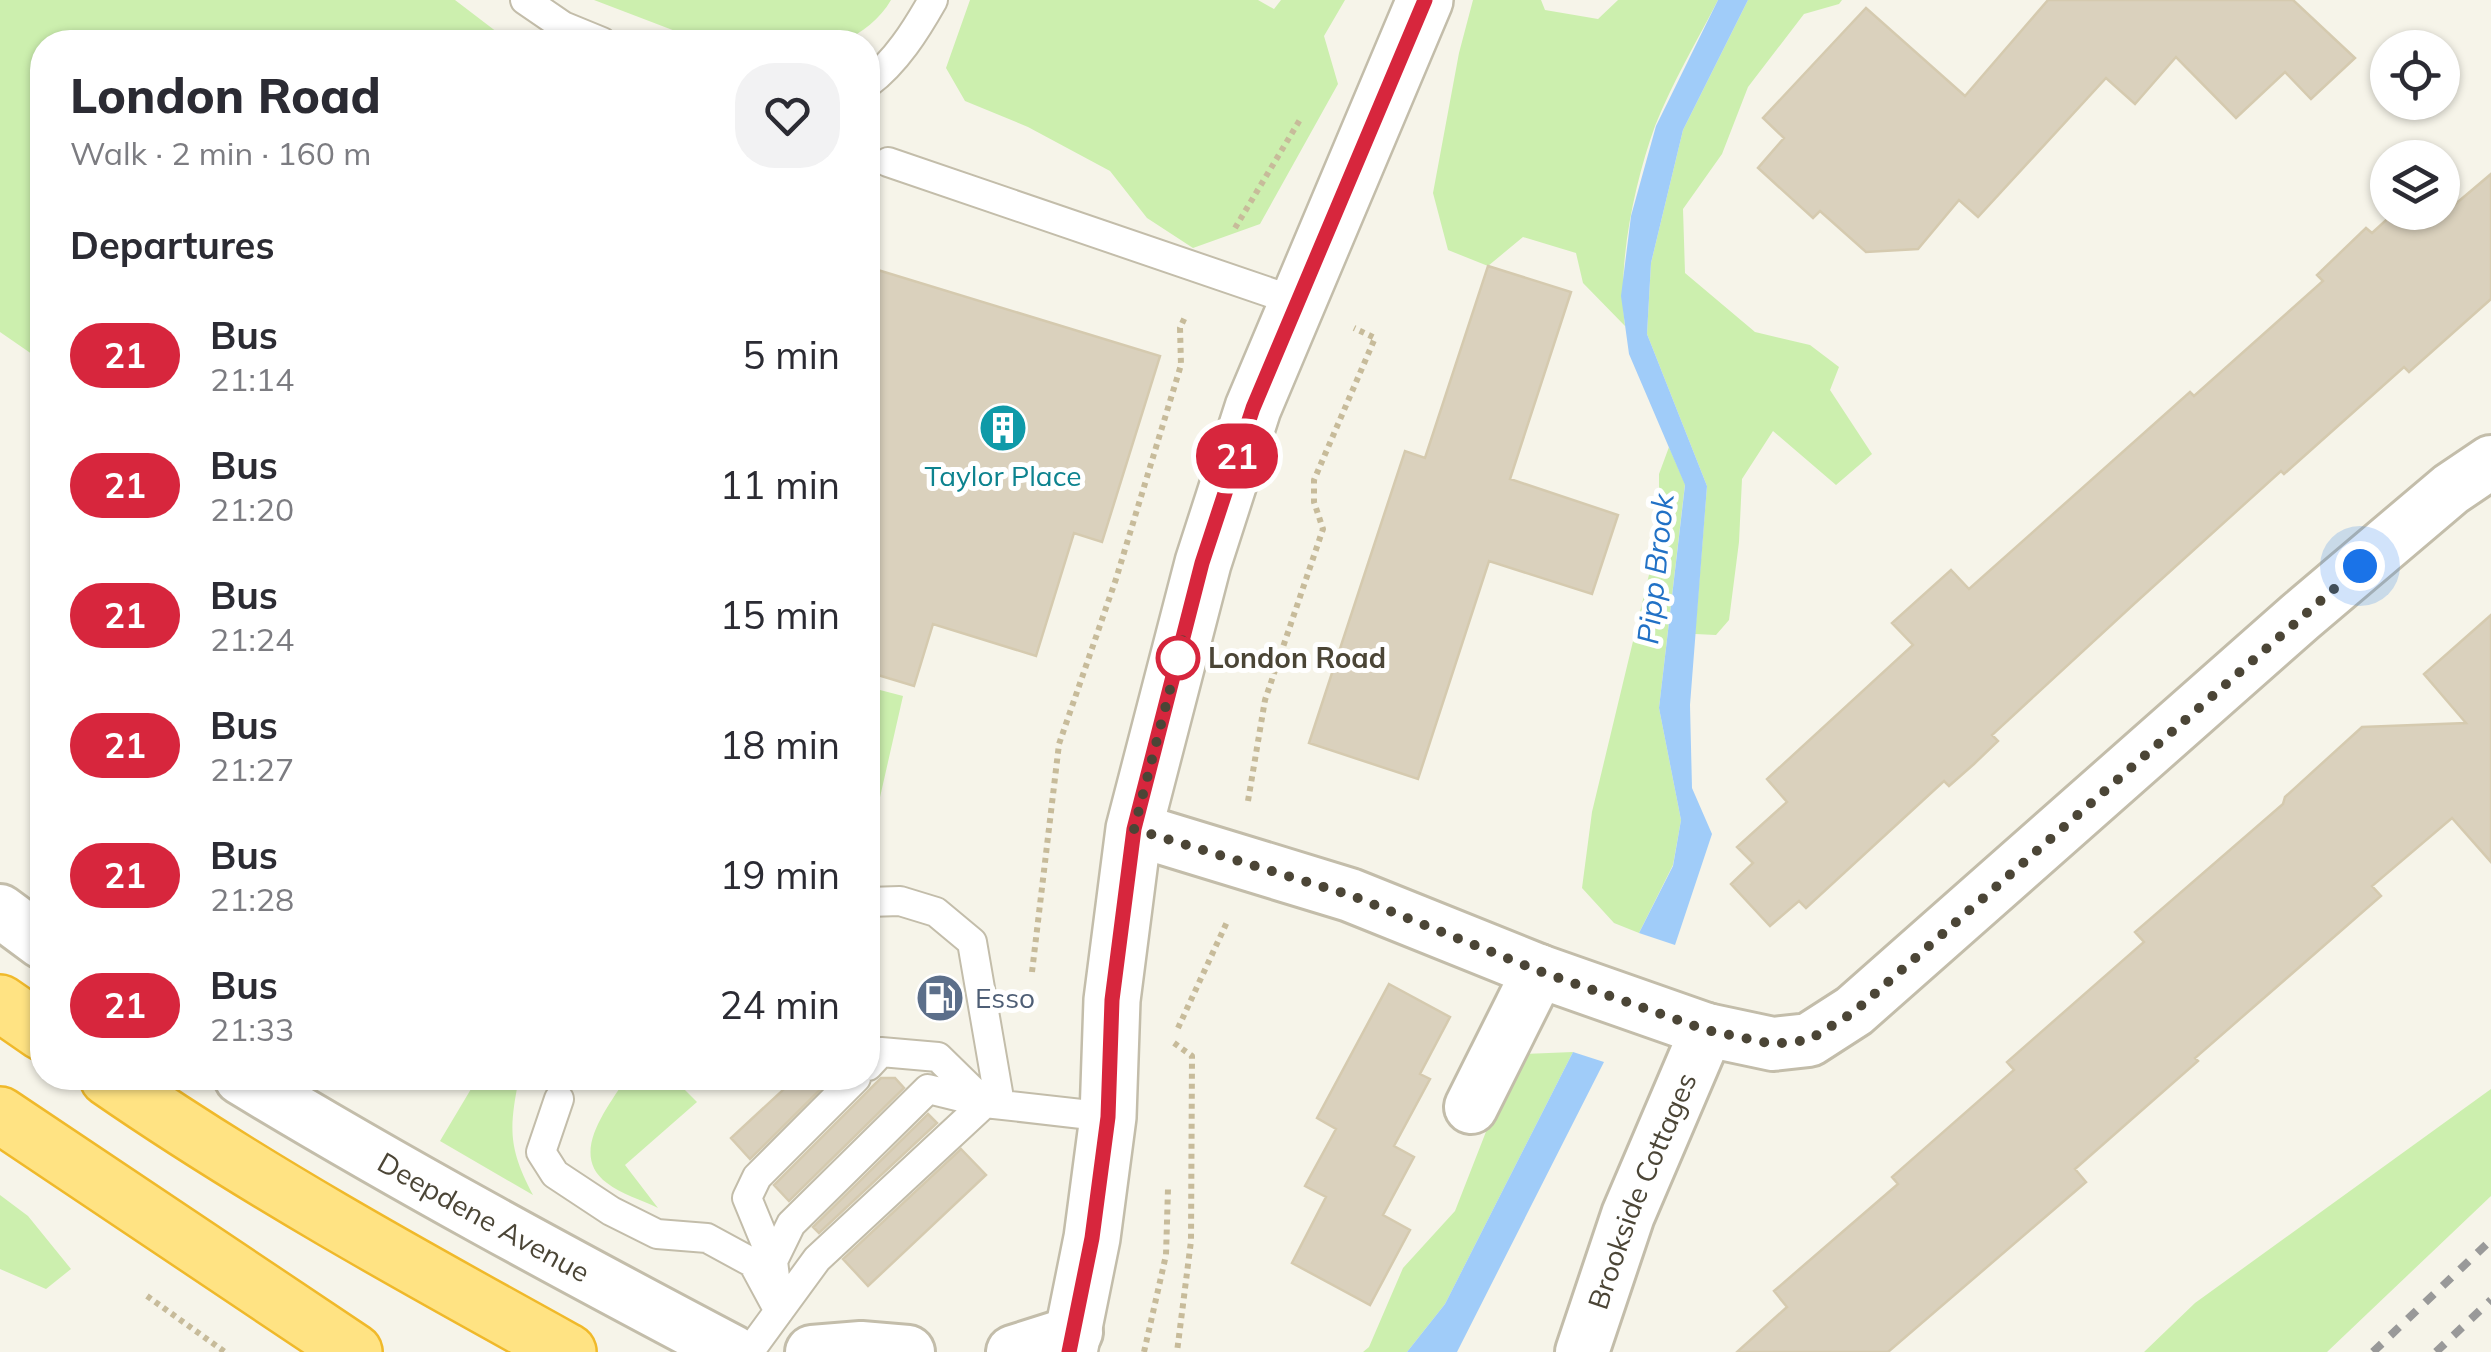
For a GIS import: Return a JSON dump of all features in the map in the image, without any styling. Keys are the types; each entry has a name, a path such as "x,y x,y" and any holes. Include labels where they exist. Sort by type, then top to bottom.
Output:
{"highway":[{"path":"0,1003 30,1024"},
{"path":"125,1090 378,1248 568,1352"},
{"path":"0,1115 354,1352"}],"street":[{"path":"1014,1352 1072,1342 1108,1117 1112,1000 1134,829 1202,563 1253,408 1425,0"},
{"path":"1134,829 1350,895 1539,971 1706,1030 1773,1044 1809,1040 1854,1012 2300,617 2450,488 2491,462"},
{"path":"0,911 30,933"},
{"path":"1471,1107 1539,971"},
{"name":"Brookside Cottages","path":"1582,1352 1628,1215 1706,1030"},
{"name":"Deepdene Avenue","path":"262,1090 537,1248 733,1352"},
{"path":"812,1352 861,1348 908,1352"}],"lane":[{"path":"525,0 572,30"},
{"path":"880,75 917,29 933,0"},
{"path":"888,162 1298,302"},
{"path":"880,902 900,901 936,912 972,942 992,1104"},
{"path":"880,1053 938,1057 992,1104"},
{"path":"772,1260 791,1224 928,1089 992,1104 1108,1117"},
{"path":"778,1310 772,1260 747,1198 757,1176 844,1090"},
{"path":"560,1100 541,1152 555,1174 610,1211 657,1234 707,1238 753,1263 778,1310"},
{"path":"748,1352 817,1258 992,1104"}],"path":[{"path":"1112,1000 1192,1056 1190,1241 1176,1352"}],"green space":[{"path":"0,0 455,0 494,30 30,30 30,353 0,332"},
{"path":"594,0 891,0 863,30 673,30"},
{"path":"970,0 1258,0 1274,9 1281,0 1345,0 1324,36 1338,84 1260,224 1193,248 1147,218 1110,171 1028,127 965,101 946,68"},
{"path":"1473,0 1541,0 1545,10 1598,19 1618,0 1718,0 1662,110 1640,173 1625,251 1625,326 1583,283 1576,253 1523,237 1488,266 1448,250 1433,193"},
{"path":"1748,0 1842,0 1804,14 1748,87 1722,154 1683,209 1685,273 1755,332 1810,345 1839,367 1830,390 1872,454 1836,485 1773,431 1742,479 1729,620 1716,635 1695,634 1707,486 1647,334 1651,263 1683,130"},
{"path":"1669,447 1685,484 1659,708 1681,820 1673,865 1639,933 1614,923 1582,888 1592,812 1659,533 1659,474"},
{"path":"880,690 903,696 880,797"},
{"path":"1573,1052 1445,1304 1407,1352 1363,1352 1369,1347 1403,1268 1455,1211 1498,1101 1524,1054"},
{"path":"2491,1089 2491,1196 2327,1352 2144,1352 2195,1303"},
{"path":"470,1090 517,1090 513,1138 533,1195 440,1141"},
{"path":"619,1090 685,1090 697,1102 625,1165 658,1208 625,1194 596,1171 591,1145"},
{"path":"0,1195 28,1216 71,1269 46,1289 0,1269"}],"water":[{"path":"1718,0 1748,0 1683,130 1651,263 1647,334 1707,486 1690,705 1692,788 1712,834 1675,945 1639,933 1673,866 1681,820 1659,708 1685,485 1629,354 1621,296 1631,216 1656,126"},
{"path":"1573,1052 1604,1062 1457,1352 1407,1352 1445,1304"}],"building":[{"path":"2048,0 2293,0 2355,58 2311,99 2285,72 2236,118 2176,57 2135,104 2106,78 1978,217 1959,200 1918,249 1866,252 1820,211 1813,218 1758,168 1784,138 1763,118 1866,8 1965,96"},
{"path":"2491,174 2491,299 2409,372 2404,367 2284,474 2281,471 1992,735 1998,741 1949,786 1944,781 1806,908 1799,901 1770,926 1731,884 1753,863 1737,847 1787,802 1767,779 1913,645 1892,623 1951,570 1969,589 2190,392 2194,396 2323,281 2317,275 2366,228 2372,233 2460,230 2460,200"},
{"path":"1488,266 1571,292 1510,479 1618,515 1592,594 1489,561 1418,779 1309,743 1405,451 1425,458"},
{"name":"Taylor Place","path":"880,271 1160,356 1102,542 1074,533 1036,656 933,624 914,686 880,676"},
{"path":"2491,615 2491,862 2452,818 2372,886 2381,896 2075,1169 2086,1182 1888,1352 1737,1352 1787,1307 1774,1291 1898,1184 1892,1177 2014,1070 2007,1062 2144,942 2135,932 2283,804 2285,797 2362,727 2466,723 2424,674"},
{"path":"1389,984 1450,1017 1420,1074 1430,1079 1394,1146 1414,1157 1383,1215 1410,1230 1370,1305 1292,1263 1326,1197 1305,1186 1336,1129 1317,1118"},
{"path":"895,1078 904,1088 789,1201 774,1185 869,1090 880,1090 880,1079"},
{"path":"783,1090 820,1090 750,1159 731,1138"},
{"path":"928,1114 937,1123 819,1233 813,1227"},
{"path":"961,1149 986,1175 868,1286 843,1259"}],"railway":[{"path":"2373,1352 2491,1240"},
{"path":"2436,1352 2491,1300"}],"bus line":[{"name":"21","path":"1069,1352 1092,1238 1108,1117 1112,1000 1134,829 1202,563 1253,408 1425,0"}],"place":[{"name":"Taylor Place","path":"1003,428"},
{"name":"London Road","path":"1178,658"},
{"name":"Esso","path":"940,998"}],"route":[{"path":"1178,658 1183,639 1134,829 1350,895 1539,971 1706,1030 1773,1044 1809,1040 1854,1012 2360,566"}],"water label":[{"name":"Pipp Brook","path":"1656,569"}]}
